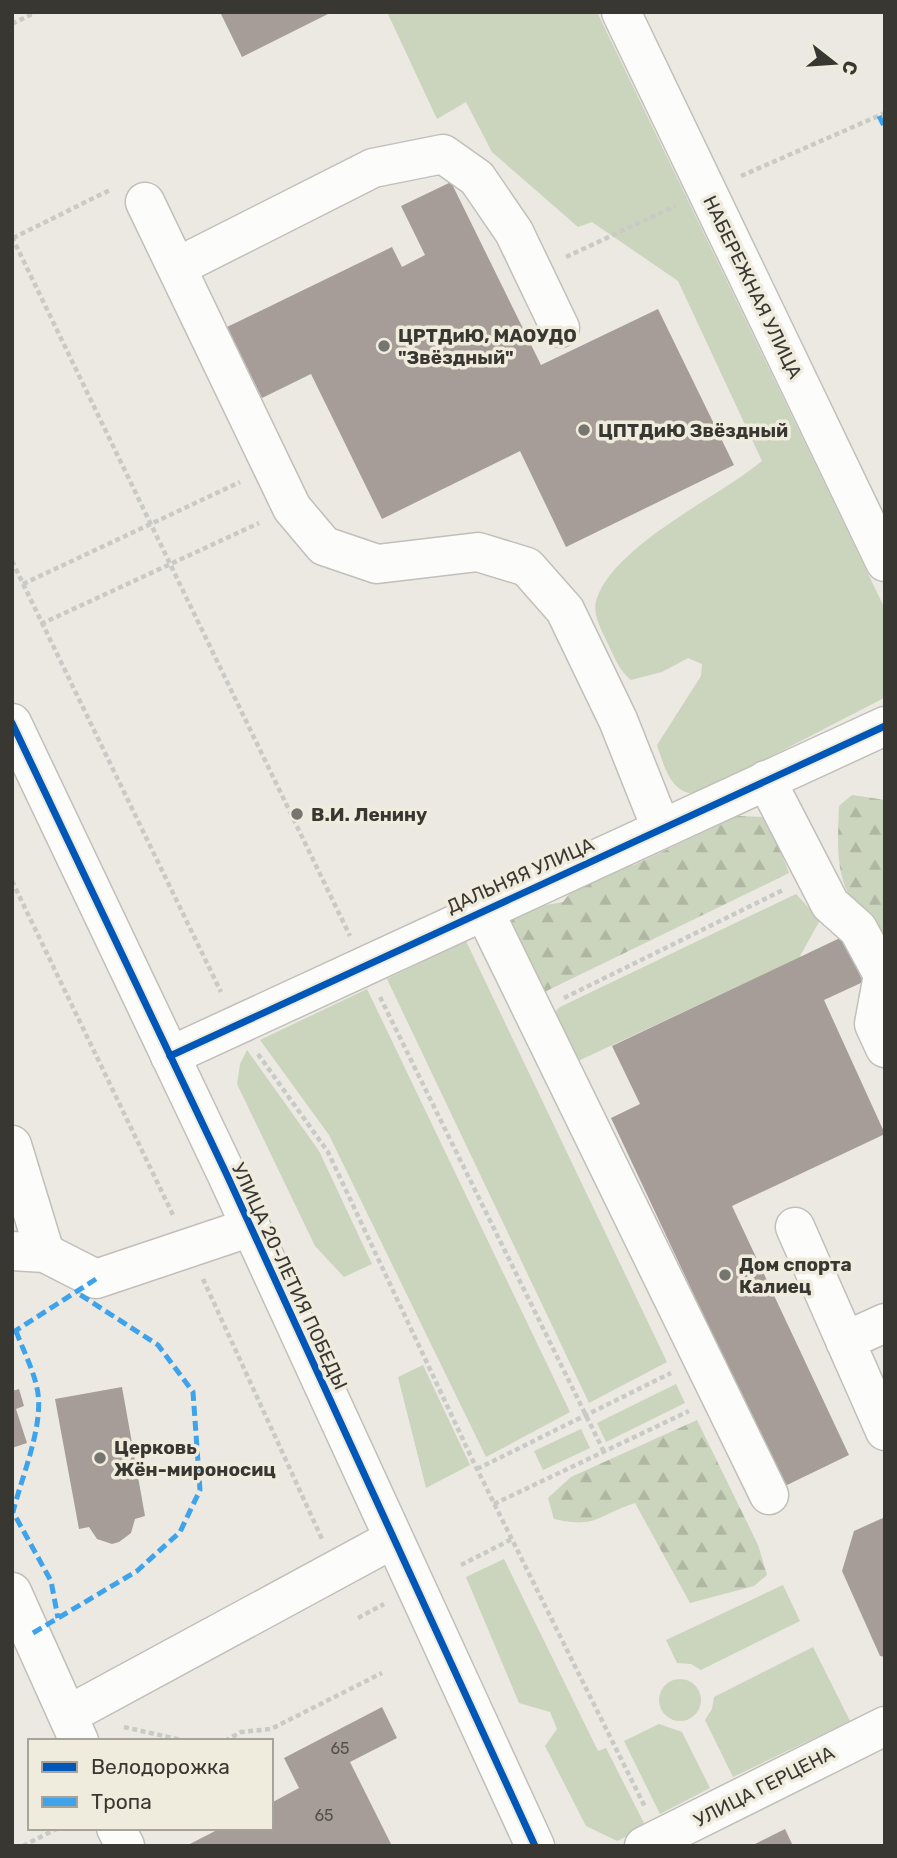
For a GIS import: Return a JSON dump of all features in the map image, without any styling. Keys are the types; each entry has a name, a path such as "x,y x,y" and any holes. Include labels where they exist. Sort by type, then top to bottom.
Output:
{"street":[{"name":"НАБЕРЕЖНАЯ УЛИЦА","path":"621,12 885,562"},
{"path":"177,267 373,168 443,154 477,178 514,232 560,328"},
{"path":"132,194 177,267 292,508 324,546 377,564 478,552 527,567 565,610 618,720 661,828"},
{"name":"УЛИЦА 20-ЛЕТИЯ ПОБЕДЫ","path":"12,723 251,1227 534,1846"},
{"name":"ДАЛЬНЯЯ УЛИЦА","path":"170,1056 364,964 885,726"},
{"path":"766,780 830,904 858,929 883,975 874,1024 885,1048"},
{"path":"484,911 769,1495"},
{"path":"12,1145 29,1252 96,1279 251,1227"},
{"path":"795,1227 885,1431"},
{"path":"845,1341 885,1323"},
{"path":"12,1592 73,1728 393,1539"},
{"name":"УЛИЦА ГЕРЦЕНА","path":"652,1842 885,1726"},
{"path":"117,1830 125,1846"}],"path":[{"path":"12,24 36,12"},
{"path":"132,194 12,238 168,564 603,1450"},
{"path":"23,584 243,480"},
{"path":"41,624 260,522"},
{"path":"12,562 237,1024 328,1152 652,1842"},
{"path":"534,1013 815,874"},
{"path":"477,1469 674,1372"},
{"path":"494,1504 696,1408"},
{"path":"461,1565 512,1539"},
{"path":"358,1618 391,1601"},
{"path":"229,1739 241,1732 271,1729 382,1673"},
{"path":"121,1727 177,1739"},
{"path":"23,1846 54,1830"}],"green space":[{"path":"387,12 597,12 885,609 884,698 700,793 682,791 676,786 657,745 701,676 702,664 688,658 662,672 631,680 618,664 600,628 595,610 597,598 608,578 646,540 762,461 678,281 592,222 578,227 492,152 466,102 437,119"},
{"path":"852,795 885,800 885,933 856,906 842,877 838,844 839,806"},
{"path":"738,816 767,817 789,873 534,997 495,914 563,902 584,875 634,865"},
{"path":"796,894 820,920 799,958 563,1068 542,1025 560,1007"},
{"path":"466,941 667,1362 589,1403 387,979"},
{"path":"367,989 570,1412 486,1457 329,1135 260,1040"},
{"path":"247,1050 319,1151 372,1264 344,1277 315,1246 237,1084 240,1064"},
{"path":"423,1365 470,1465 426,1488 398,1377"},
{"path":"676,1384 685,1403 606,1442 597,1423"},
{"path":"697,1420 758,1545 767,1575 754,1586 690,1603 635,1503 589,1521 568,1522 554,1519 548,1498 571,1477"},
{"path":"581,1429 590,1448 543,1470 534,1451"},
{"path":"504,1559 598,1751 606,1748 646,1827 617,1841 586,1826 545,1746 557,1729 550,1712 519,1703 466,1577"},
{"path":"783,1585 800,1621 701,1670 691,1664 677,1663 666,1640"},
{"path":"813,1647 850,1721 733,1777 705,1720 712,1709 714,1697"},
{"path":"680,1679 695,1685 701,1700 695,1715 680,1721 665,1715 659,1700 665,1685"},
{"path":"659,1724 682,1732 710,1788 660,1814 624,1741"}],"building":[{"path":"220,12 332,12 242,57"},
{"name":"ЦРТДиЮ, МАОУДО \"Звёздный\"","path":"451,182 541,365 658,309 734,465 566,547 520,451 382,519 311,374 262,398 227,327 392,247 402,267 425,255 401,206"},
{"name":"Дом спорта Калиец","path":"842,937 863,982 824,1000 885,1134 732,1206 849,1455 785,1486 703,1351 717,1344 611,1118 640,1104 612,1046"},
{"name":"Церковь Жён-мироносиц","path":"122,1387 145,1516 135,1519 131,1533 112,1544 97,1539 89,1527 79,1529 55,1399"},
{"path":"19,1389 24,1406 16,1409 27,1443 12,1448 12,1391"},
{"path":"885,1517 885,1657 880,1656 842,1571 854,1531"},
{"path":"382,1707 397,1738 350,1762 392,1846 186,1846 217,1830 273,1830 273,1802 299,1788 284,1758"},
{"path":"785,1829 793,1846 751,1846"}],"marked path":[{"path":"879,116 885,128"},
{"path":"12,1333 96,1279"},
{"path":"33,1633 137,1571 180,1532 200,1490 193,1392 158,1345 76,1292"},
{"path":"16,1331 33,1374 39,1402 31,1450 13,1512 51,1581 58,1618"}],"cycle path":[{"path":"12,723 226,1173 535,1846"},
{"path":"170,1056 885,726"}],"place":[{"name":"ЦРТДиЮ, МАОУДО \"Звёздный\"","path":"384,346"},
{"name":"ЦПТДиЮ Звёздный","path":"584,430"},
{"name":"В.И. Ленину","path":"297,814"},
{"name":"Дом спорта Калиец","path":"725,1275"},
{"name":"Церковь Жён-мироносиц","path":"100,1458"}]}
